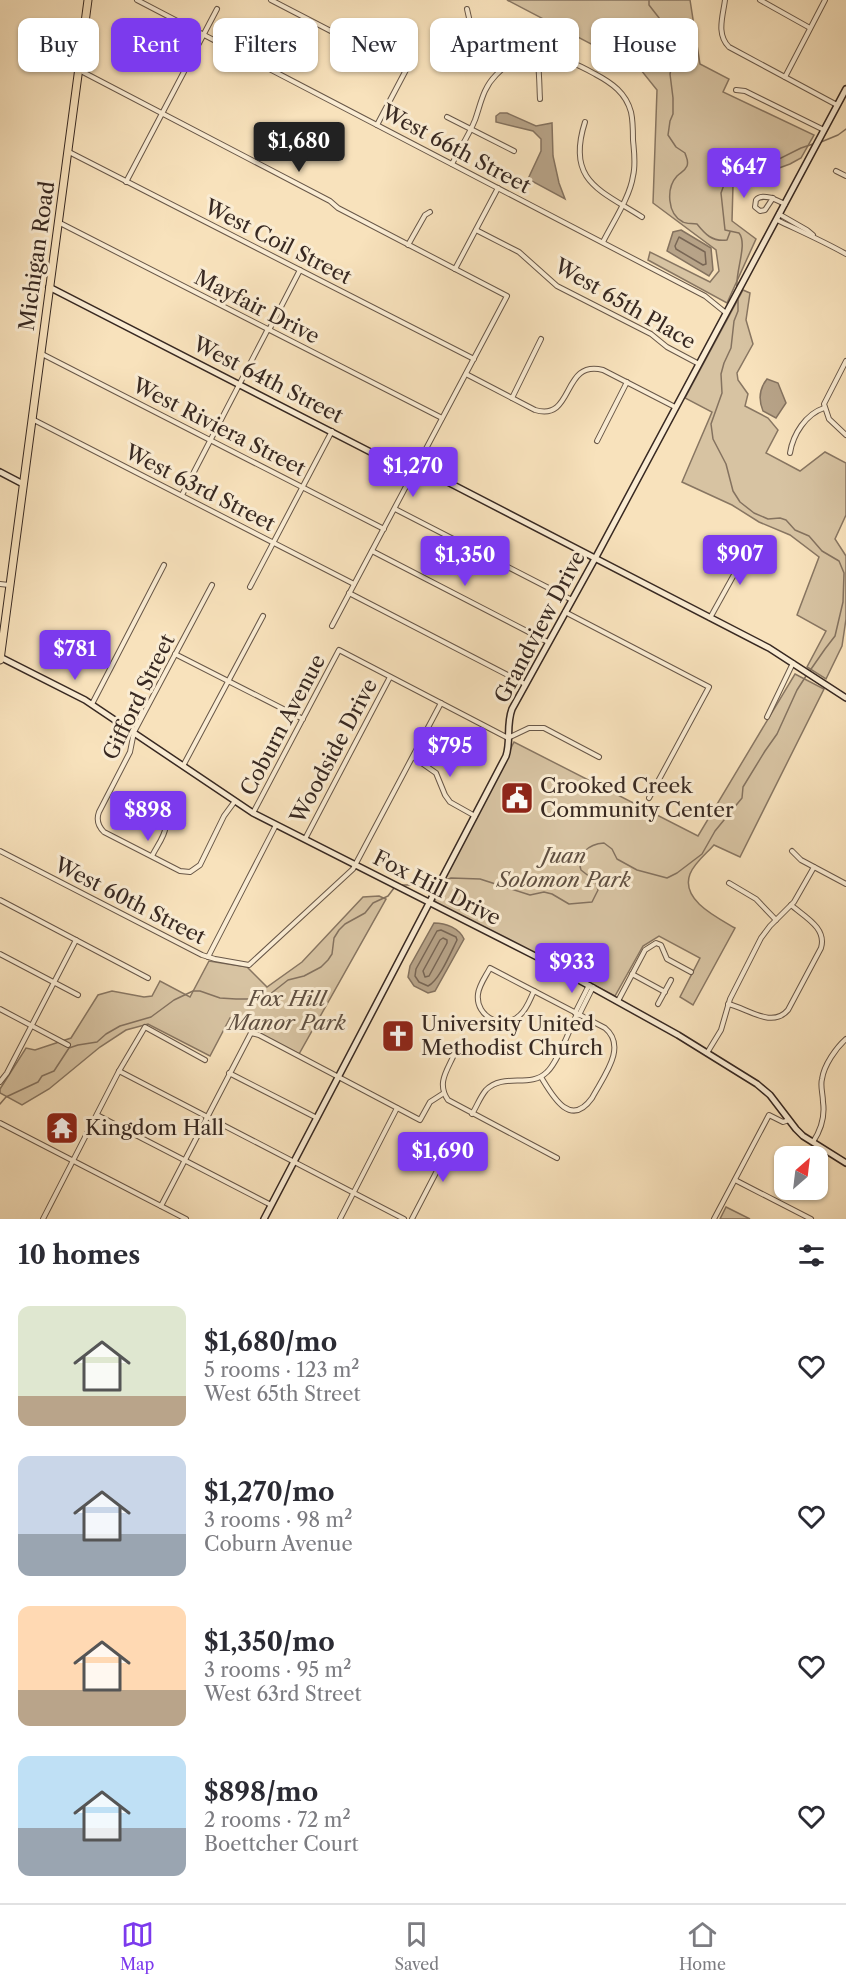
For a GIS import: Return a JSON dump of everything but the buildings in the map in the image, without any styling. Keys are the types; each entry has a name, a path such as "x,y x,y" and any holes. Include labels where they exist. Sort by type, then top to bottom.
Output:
{"main road":[{"name":"Michigan Road","path":"86,18 88,0"},
{"name":"Michigan Road","path":"0,659 79,72"}],"street":[{"name":"West 66th Street","path":"137,0 603,242 710,299 726,313"},
{"path":"271,0 406,70 377,125"},
{"path":"725,0 721,33 730,47 837,105"},
{"path":"760,0 810,28"},
{"path":"784,77 825,0"},
{"path":"126,182 217,9"},
{"path":"467,9 469,18"},
{"path":"579,65 619,89 631,111 634,168 630,187 603,242"},
{"path":"83,72 330,201 338,208 507,297 332,626"},
{"path":"452,164 470,129 483,94 492,79 500,72"},
{"path":"538,72 540,99"},
{"name":"Grandview Drive","path":"264,1219 506,756 510,714 525,684 595,558 846,88"},
{"path":"736,90 745,91 823,132"},
{"path":"447,117 514,152"},
{"path":"585,122 579,148 584,171 596,189 642,217"},
{"name":"West Coil Street","path":"68,152 474,359"},
{"path":"836,171 846,176"},
{"path":"455,269 498,188"},
{"path":"773,198 765,210 760,211 755,207 757,198 764,197 773,198 785,204"},
{"path":"408,245 424,214 430,212"},
{"path":"778,217 805,234 846,254"},
{"name":"Mayfair Drive","path":"58,222 442,418"},
{"name":"West 65th Place","path":"476,230 519,252 557,286 647,332 667,347 699,364"},
{"path":"182,495 300,270"},
{"name":"West 64th Street","path":"49,287 390,462 436,476 769,648 846,698"},
{"path":"512,398 541,339"},
{"name":"West Riviera Street","path":"40,353 384,529"},
{"path":"846,361 826,397 824,408 829,419 846,435"},
{"path":"466,374 538,411 551,411 562,402 577,375 591,368 603,370 675,407"},
{"path":"597,441 627,382"},
{"path":"790,453 800,427 814,413 824,408"},
{"name":"West 63rd Street","path":"32,419 354,584"},
{"path":"250,586 332,432"},
{"path":"0,472 23,484"},
{"path":"395,509 572,600"},
{"path":"710,618 751,544"},
{"path":"372,551 548,642"},
{"path":"92,704 164,565"},
{"path":"0,584 10,585"},
{"name":"Gifford Street","path":"152,856 104,832 98,824 98,813 130,752 134,732 212,585"},
{"path":"349,593 525,684"},
{"path":"565,612 709,687 650,798"},
{"path":"183,766 263,616"},
{"name":"Coburn Avenue","path":"253,813 339,650 390,677"},
{"path":"176,654 303,719"},
{"name":"Fox Hill Drive","path":"0,659 92,704 253,813 591,986 707,1053 762,1087 803,1136 846,1163"},
{"path":"766,717 793,663"},
{"path":"390,677 508,738 529,728 544,728 599,757"},
{"name":"Woodside Drive","path":"305,839 390,677"},
{"path":"356,865 441,703"},
{"path":"413,757 436,772 450,802 476,817"},
{"name":"Coburn Avenue","path":"152,856 183,872 192,872 200,865 235,801"},
{"path":"152,856 166,824 165,817 158,806"},
{"name":"Woodside Drive","path":"208,957 276,825"},
{"name":"West 60th Street","path":"0,851 208,957 245,965 250,964 356,865"},
{"path":"792,851 801,860 846,884"},
{"path":"707,1053 723,1026 728,1004 759,941 791,905 814,867"},
{"path":"729,883 756,898 776,920"},
{"path":"0,900 148,978"},
{"path":"728,1004 770,1019 780,1017 787,1011 823,942 819,928 791,905"},
{"path":"0,1082 7,1073 76,940"},
{"path":"618,1001 645,950 657,943 662,946 667,959 691,972"},
{"path":"0,954 78,994"},
{"path":"534,991 522,1013 511,1021 499,1022 489,1018 479,1004 479,990 490,968 607,1029 616,1044 614,1056 591,1100 580,1108 564,1108 555,1100 542,1077"},
{"path":"632,974 665,992"},
{"path":"658,1004 671,980"},
{"path":"472,1114 484,1093 496,1083 509,1080 533,1080 542,1077 551,1067 591,986"},
{"path":"0,1009 68,1045"},
{"path":"42,1219 119,1071 145,1027 205,1060"},
{"path":"161,1206 206,1116 247,1039 253,1033 420,1120 430,1101 444,1093"},
{"path":"813,1142 823,1116 822,1076 837,1048 846,1039"},
{"path":"453,1057 442,1080 444,1093 452,1104 557,1158"},
{"path":"119,1071 404,1219"},
{"path":"229,1073 317,1118"},
{"path":"340,1219 397,1108"},
{"path":"714,1219 769,1114 783,1122 789,1120"},
{"path":"97,1115 272,1206"},
{"path":"0,1123 186,1219"},
{"path":"412,1219 454,1138"},
{"path":"735,1180 811,1219"}],"green space":[{"path":"507,0 690,0 693,18 591,18 591,44 579,38 579,18 541,18"},
{"path":"698,51 700,64 729,79 723,92 814,135 801,158 733,185 732,221 756,239 727,303 648,260 650,252 710,282 719,271 716,250 653,203 657,90 643,72 698,72"},
{"path":"743,290 750,293 746,320 753,344 737,373 738,380 748,394 745,406 768,418 778,430 766,453 800,471 825,452 846,463 846,515 835,539 846,556 846,619 842,646 826,679 807,667 826,631 797,615 819,557 790,535 759,522 732,505 682,482 712,412 685,398"},
{"name":"Juan Solomon Park","path":"795,674 824,689 740,857 714,845 690,874 688,883 695,900 735,928 693,1005 680,997 700,958 659,936 643,946 615,996 434,900 514,742 698,836"},
{"name":"Fox Hill Manor Park","path":"379,896 386,899 299,1054 230,1018 210,1056 148,1024 126,1030 100,1047 49,1089 22,1105 0,1093 0,1089 26,1048 35,1050 71,1038 98,995 112,991 144,997 152,996 160,981 190,997 209,961 247,967 267,987 302,962 363,897"},
{"path":"726,1207 750,1219 720,1219"}],"water":[{"path":"500,113 507,113 536,126 552,123 553,156 565,199 528,179 541,151 541,139 533,131 496,122 496,116"},
{"path":"681,230 711,248 713,270 709,276 667,251 673,232"},
{"path":"767,379 778,383 786,403 776,418 763,411 760,402 761,390"},
{"path":"434,923 452,927 464,939 435,991 428,993 414,986 408,977 410,966"}],"waterway":[{"path":"649,0 649,5 663,23 674,57 670,74 673,114 668,135 676,147 685,153 688,161 686,168 673,181 670,194 671,207 684,223 697,224 713,238 727,240 730,232"},
{"path":"821,142 846,129"},
{"path":"737,288 742,244 739,233 725,230 721,193 725,182 813,144"},
{"path":"738,296 738,311 734,321 731,348 721,374 722,393 711,424 713,439 726,464 733,491 740,502 754,513 768,519 786,520 795,530 809,536 822,551 839,561 844,573 843,602 835,636 809,672"},
{"path":"443,881 451,878 480,879 530,895 544,892 552,894 569,904 592,902 598,890 595,881 581,870 580,860 588,848 604,843 612,849 617,859 637,870 667,878 677,873 702,854 715,831 742,798 743,787 777,734 806,676"},
{"path":"401,885 424,885 438,882"},
{"path":"0,1104 6,1097 38,1082 42,1076 54,1071 69,1048 97,1042 120,1026 151,1017 174,1000 193,991 220,998 254,999 269,995 288,980 304,976 321,967 332,954 334,938 339,930 365,913 373,903 388,896 394,888"}],"place":[{"name":"Crooked Creek Community Center","path":"517,798"},
{"name":"University United Methodist Church","path":"398,1036"},
{"name":"Kingdom Hall","path":"62,1128"}]}
